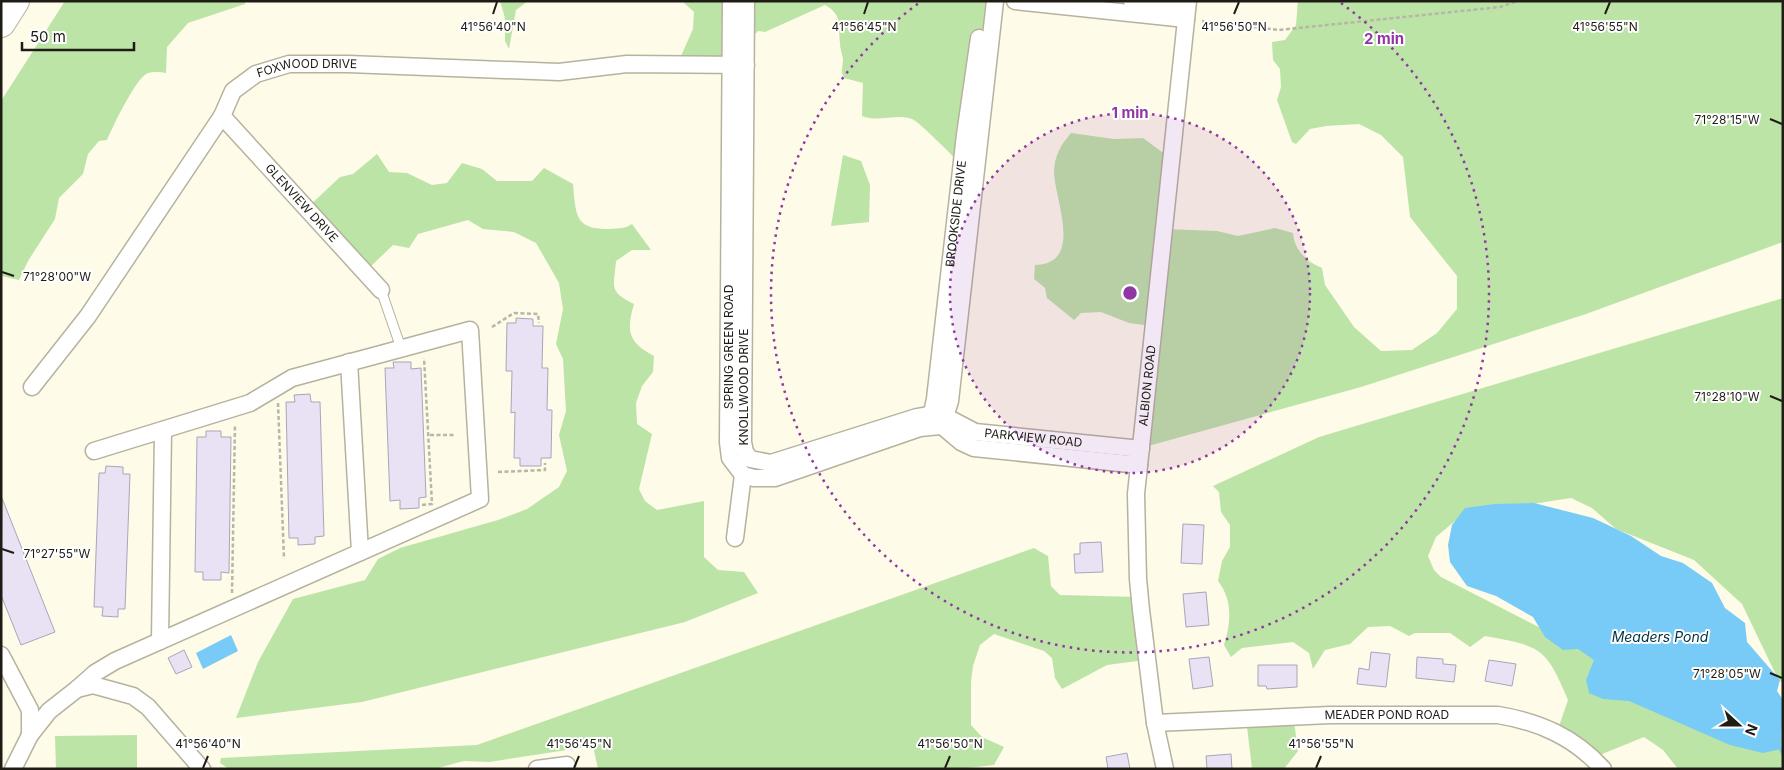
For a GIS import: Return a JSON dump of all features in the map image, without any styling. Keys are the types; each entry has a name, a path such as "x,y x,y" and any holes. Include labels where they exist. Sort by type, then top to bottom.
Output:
{"highway":[{"path":"1,23 15,1"}],"street":[{"path":"731,1 738,65"},
{"name":"SPRING GREEN ROAD","path":"743,474 730,458 728,442 737,215 738,65 746,1"},
{"name":"BROOKSIDE DRIVE","path":"937,420 935,399 965,135 984,1"},
{"name":"BROOKSIDE DRIVE","path":"937,420 950,401 995,1"},
{"path":"1015,1 1187,9"},
{"path":"1132,1 1187,9"},
{"name":"ALBION ROAD","path":"1165,769 1155,724 1138,578 1136,494 1187,9"},
{"name":"FOXWOOD DRIVE","path":"32,388 88,316 222,116 232,91 256,74 289,64 348,64 560,72 627,64 738,65"},
{"name":"GLENVIEW DRIVE","path":"222,116 381,290"},
{"name":"KNOLLWOOD DRIVE","path":"737,215 743,442 745,452 750,458 771,463 937,420"},
{"path":"13,769 30,735 49,711 96,673 115,661 480,499 470,330 292,378 250,403 94,451"},
{"path":"349,362 360,552"},
{"path":"735,538 743,474 754,478 776,478 937,420"},
{"name":"PARKVIEW ROAD","path":"937,420 961,442 974,448 1140,457"},
{"path":"160,641 163,430"},
{"path":"1,655 6,668 30,710 30,735"},
{"path":"77,689 93,685 132,696 148,706 202,769"},
{"name":"MEADER POND ROAD","path":"1155,724 1340,715 1498,715 1524,720 1561,734 1580,746 1603,769"},
{"path":"537,769 567,765"}],"lane":[{"path":"381,290 401,348"}],"path":[{"path":"1187,9 1279,30 1500,7 1518,1"},
{"path":"492,327 514,313 538,314 539,322"},
{"path":"422,504 432,504 424,357"},
{"path":"277,396 284,559"},
{"path":"232,610 235,407"},
{"path":"429,435 456,434"},
{"path":"498,472 545,470 545,463"}],"green space":[{"path":"65,1 245,1 245,4 188,23 167,47 166,73 151,72 146,74 136,86 124,105 107,140 99,141 88,154 83,174 59,198 55,219 28,261 19,280 1,276 1,101"},
{"path":"500,1 528,1 516,10 509,49 505,41 505,18"},
{"path":"682,1 994,1 961,164 929,132 912,119 900,117 875,119 862,116 863,83 844,78 843,76 843,59 837,17 825,5 765,32 758,31 747,42 742,68 677,65 693,29 694,12"},
{"path":"1298,1 1783,1 1783,242 1586,314 1361,387 1141,448 1152,326 1129,323 1101,312 1081,313 1074,320 1047,298 1045,288 1034,279 1035,265 1050,262 1059,254 1063,242 1061,212 1054,171 1059,150 1071,133 1114,139 1143,138 1162,152 1168,154 1164,229 1217,231 1238,236 1275,228 1293,233 1296,245 1302,255 1322,268 1325,285 1354,327 1381,351 1412,350 1437,333 1457,309 1457,276 1410,217 1403,157 1381,135 1359,124 1310,129 1296,144 1292,142 1277,100 1281,87 1280,69 1273,60 1272,42 1285,40 1296,25"},
{"path":"377,154 389,172 407,173 432,185 447,183 462,163 482,169 497,181 532,181 544,168 573,184 575,204 579,218 589,227 610,229 624,228 632,224 651,250 632,250 616,261 614,287 616,292 634,304 631,313 630,329 634,341 654,356 653,372 642,386 636,403 637,424 652,434 639,489 645,501 657,510 704,501 704,557 718,570 744,572 758,593 685,622 362,702 236,718 258,662 293,599 365,580 378,559 400,548 498,520 527,509 559,487 567,471 559,435 566,411 563,359 556,344 563,309 559,283 536,243 514,232 483,229 468,220 418,234 409,248 393,245 367,270 307,208 340,177 353,174"},
{"path":"843,155 861,161 870,185 869,222 831,226"},
{"path":"1783,298 1783,684 1777,677 1742,604 1694,560 1616,529 1592,508 1571,498 1462,515 1436,537 1428,556 1434,570 1441,577 1582,649 1783,739 1783,769 1678,769 1663,750 1644,737 1590,759 1556,735 1568,700 1554,669 1547,659 1530,647 1504,639 1485,636 1470,647 1450,633 1415,633 1409,636 1390,626 1368,627 1350,644 1325,650 1313,669 1309,653 1293,642 1242,648 1231,657 1224,645 1229,620 1228,604 1223,588 1218,581 1222,561 1230,547 1230,525 1221,512 1219,492 1213,486 1319,437"},
{"path":"1034,548 1048,556 1051,586 1060,595 1139,597 1145,660 1107,665 1062,689 1055,678 1052,658 1044,651 994,634 980,645 973,666 971,725 982,737 1004,747 994,765 958,769 598,769 593,746 489,762 464,761 434,769 229,769 220,763 221,758 477,745"},
{"path":"1293,714 1298,751 1284,769 1252,769 1246,718"},
{"path":"137,735 137,769 56,769 55,736"}],"water":[{"name":"Meaders Pond","path":"1534,503 1593,518 1631,536 1661,556 1683,563 1712,583 1725,608 1745,623 1747,642 1780,680 1777,691 1783,700 1781,749 1763,753 1730,745 1629,701 1603,699 1589,693 1586,680 1594,660 1578,649 1563,650 1545,637 1533,617 1496,596 1467,586 1450,562 1448,545 1452,525 1465,508 1495,504"},
{"path":"231,635 238,651 203,669 196,653"}],"building":[{"path":"516,318 533,319 533,326 543,326 542,368 548,368 547,410 552,410 551,458 541,458 541,466 520,466 520,458 514,458 515,412 511,413 512,371 506,371 507,323 516,323"},
{"path":"393,362 411,362 411,369 421,368 426,497 419,498 419,508 400,509 400,500 390,501 385,368 394,368"},
{"path":"310,394 311,402 320,402 324,536 315,537 315,544 298,545 298,538 289,538 286,402 295,402 294,395"},
{"path":"206,431 221,431 221,437 231,437 229,573 221,572 221,580 203,580 203,572 195,572 197,437 206,437"},
{"path":"106,466 123,467 123,474 130,474 125,609 118,609 118,617 102,616 103,607 94,607 99,473 105,473"},
{"path":"2,498 55,632 21,645 1,595"},
{"path":"1183,524 1204,525 1202,564 1181,563"},
{"path":"1101,542 1103,572 1075,573 1074,554 1080,554 1080,543"},
{"path":"1206,592 1209,625 1186,627 1183,594"},
{"path":"184,650 192,667 176,674 168,658"},
{"path":"1371,652 1390,654 1386,687 1357,684 1359,668 1369,670"},
{"path":"1209,657 1213,686 1193,689 1189,659"},
{"path":"1417,657 1443,659 1443,664 1456,665 1454,682 1416,678"},
{"path":"1489,660 1516,664 1512,686 1485,681"},
{"path":"1258,665 1297,665 1297,687 1267,689 1266,686 1258,686"},
{"path":"1127,753 1130,769 1108,769 1106,757"},
{"path":"1231,754 1232,769 1207,769 1206,756"}],"waterway":[{"path":"1781,749 1783,753"}]}
